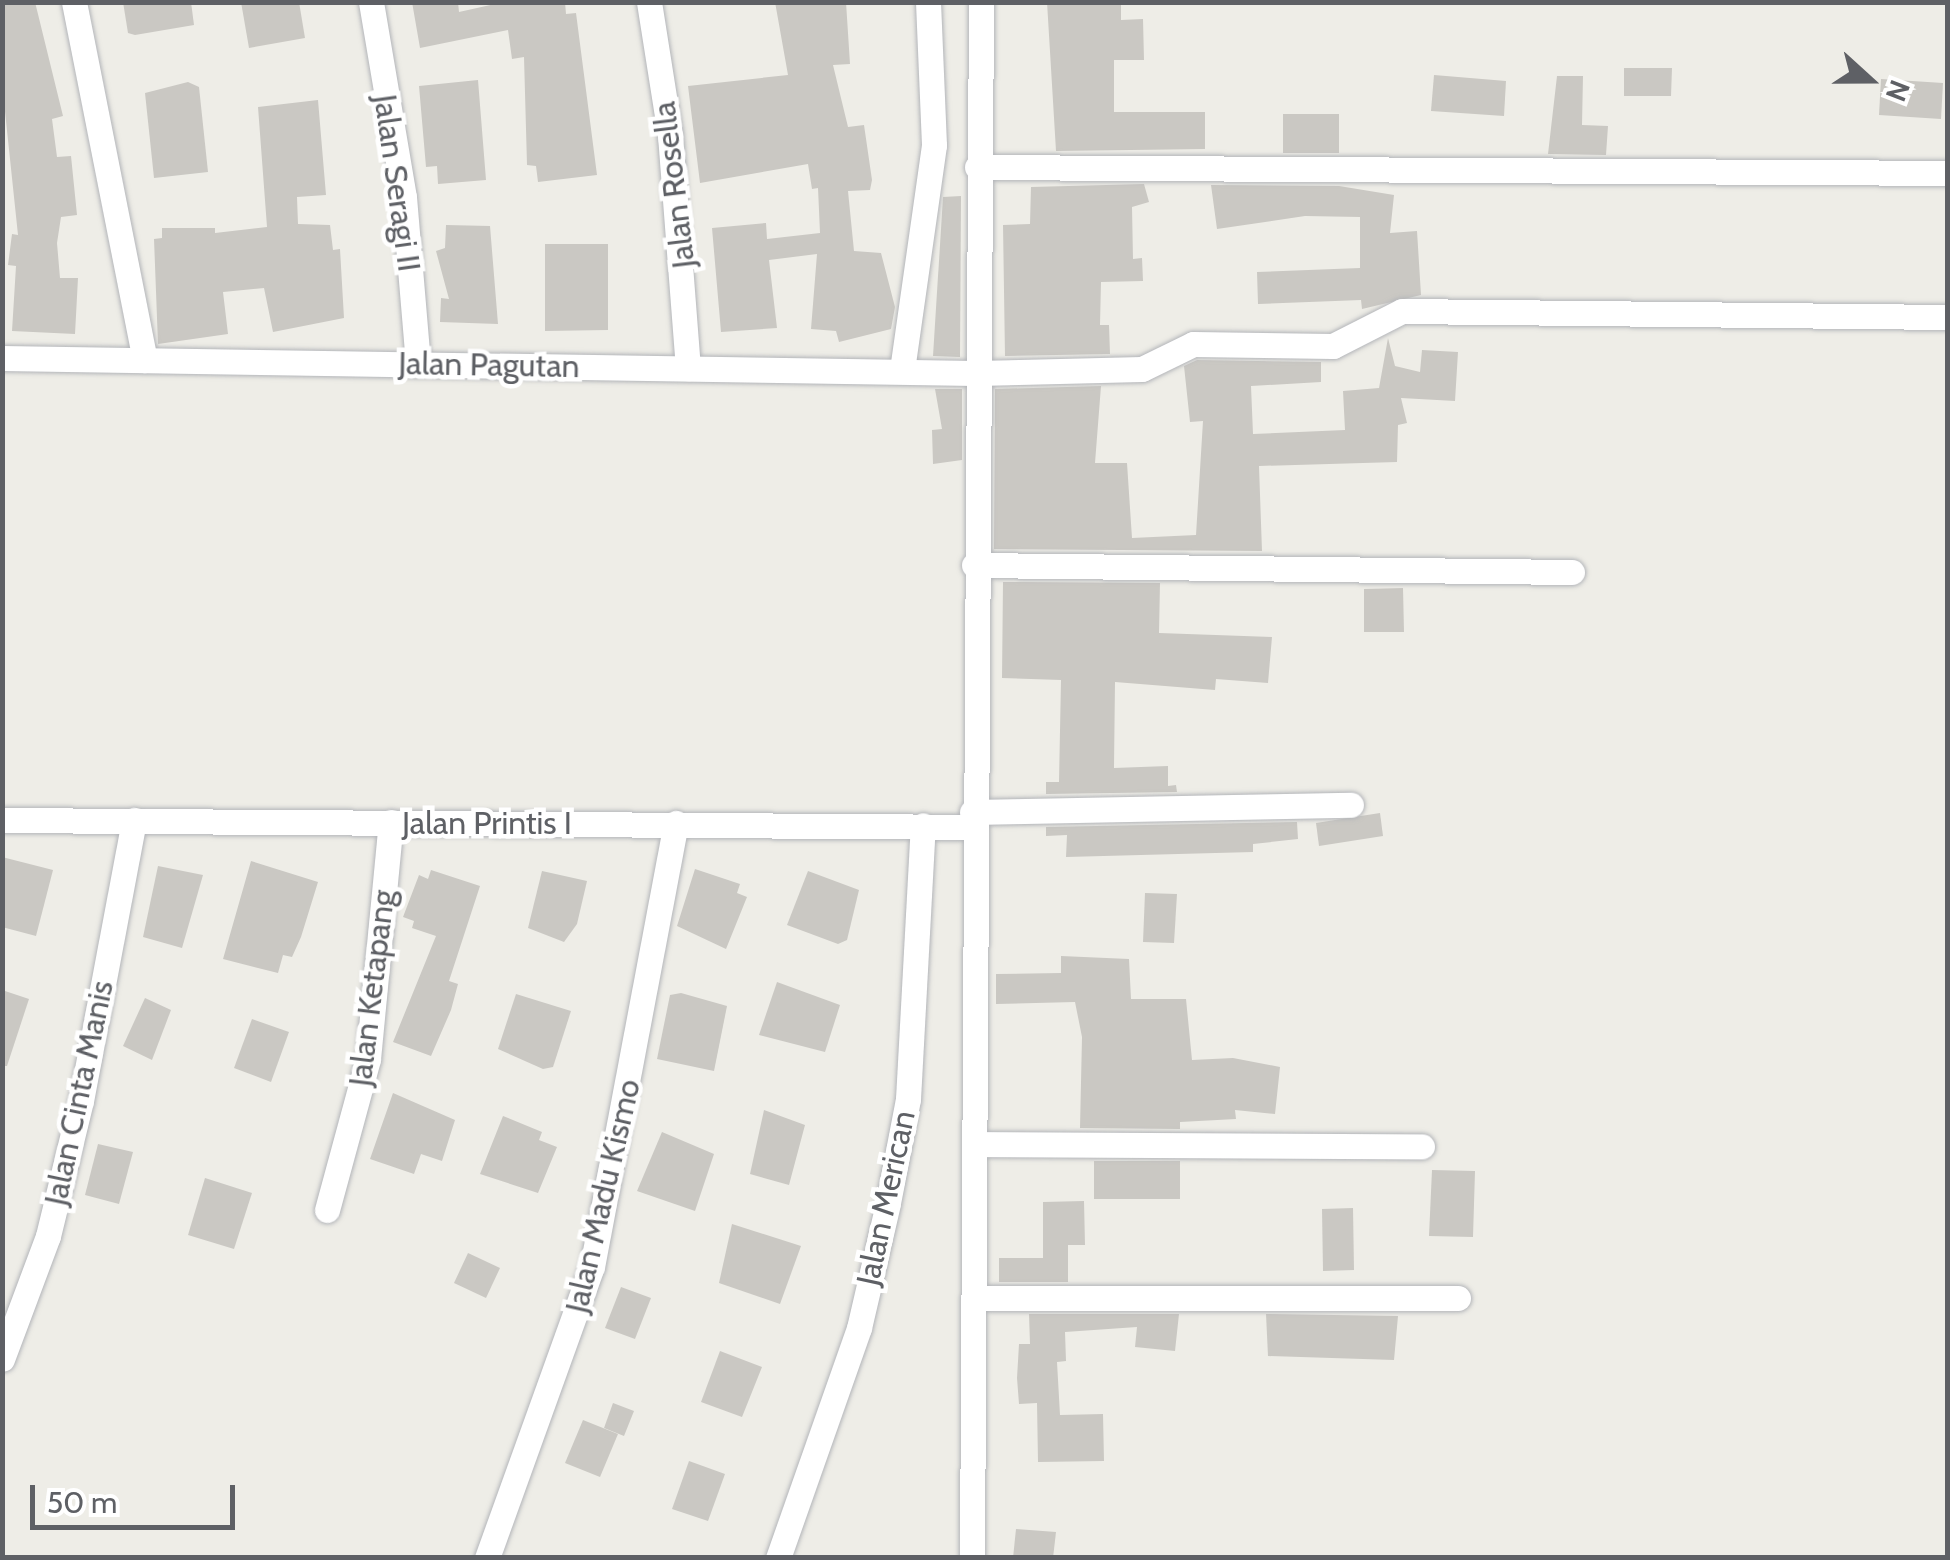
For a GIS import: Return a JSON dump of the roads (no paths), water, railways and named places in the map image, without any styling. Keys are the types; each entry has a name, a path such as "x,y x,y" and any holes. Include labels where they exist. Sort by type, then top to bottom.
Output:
{"street":[{"path":"74,2 145,360"},
{"name":"Jalan Seragi II","path":"370,2 404,198 418,364"},
{"name":"Jalan Rosella","path":"649,2 670,134 688,368"},
{"path":"902,370 934,144 928,2"},
{"path":"972,1558 972,819 980,2"},
{"path":"977,168 1948,173"},
{"name":"Jalan Pagutan","path":"2,358 975,373 1142,370 1199,344 1333,346 1402,311 1948,317"},
{"path":"974,566 1572,572"},
{"name":"Jalan Printis I","path":"2,820 923,825 972,819 1351,805"},
{"name":"Jalan Cinta Manis","path":"2,1360 48,1236 81,1101 134,820"},
{"name":"Jalan Ketapang","path":"327,1210 368,1058 391,822"},
{"name":"Jalan Madu Kismo","path":"488,1558 592,1267 676,824"},
{"name":"Jalan Merican","path":"778,1558 859,1328 888,1203 908,1099 923,825"},
{"path":"975,1144 1422,1146"},
{"path":"974,1298 1458,1298"}]}
